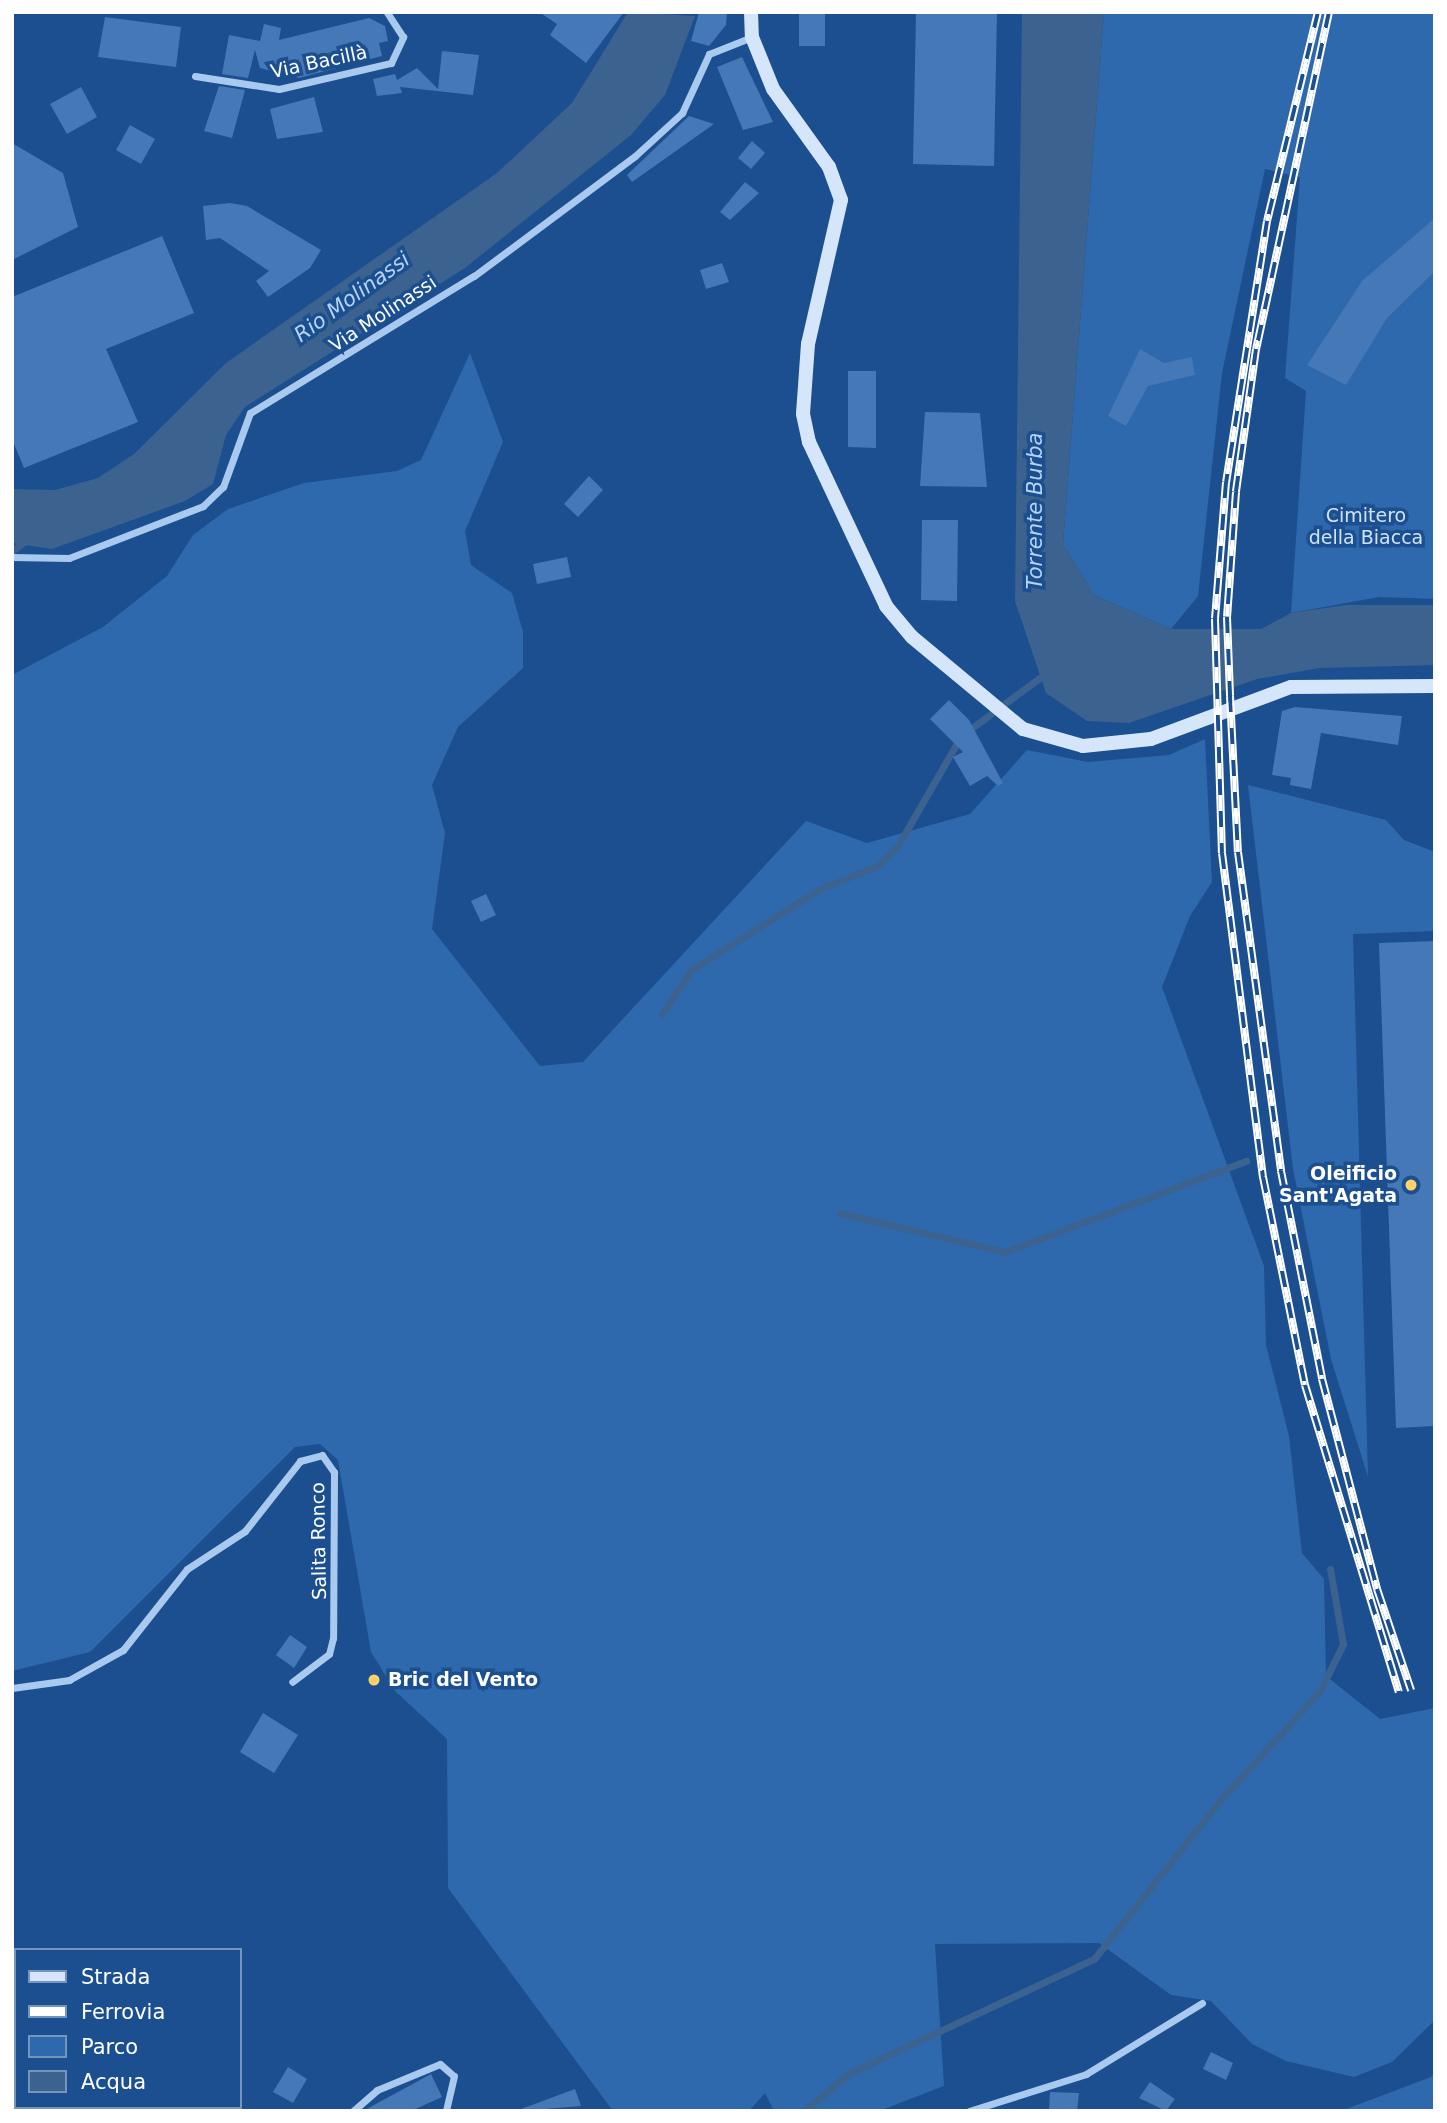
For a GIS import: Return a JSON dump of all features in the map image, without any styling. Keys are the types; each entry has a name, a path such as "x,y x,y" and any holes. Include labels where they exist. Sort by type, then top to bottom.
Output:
{"main road":[{"path":"751,12 752,37 773,89 829,167 841,201 808,344 803,414 809,442 886,606 912,637 1023,729 1083,746 1151,739 1291,687 1435,686"}],"street":[{"name":"Via Bacillà","path":"195,76 279,89 391,63 403,37 387,12"},
{"name":"Via Molinassi","path":"12,558 38,562 108,546 203,506 223,487 250,413 474,276 635,156 682,113 709,54 752,37"},
{"name":"Salita Ronco","path":"12,1688 69,1680 124,1650 181,1576 245,1531 300,1461 322,1455 334,1472 333,1638 329,1654 292,1682"},
{"path":"969,2111 1086,2074 1202,2003"},
{"path":"353,2111 377,2090 440,2064 454,2076 446,2111"}],"green space":[{"name":"Cimitero della Biacca","path":"1104,12 1435,12 1435,599 1379,597 1291,613 1306,391 1285,378 1300,177 1265,169 1222,373 1198,596 1171,629 1094,595 1063,544"},
{"path":"470,353 503,442 465,531 471,565 512,593 523,632 523,668 458,727 432,785 445,833 432,929 540,1066 583,1062 806,821 867,843 970,814 1027,750 1088,762 1169,755 1205,739 1212,882 1190,916 1162,987 1264,1266 1266,1345 1289,1436 1302,1553 1324,1579 1326,1676 1380,1719 1435,1708 1435,2020 1392,2062 1354,2077 1286,2061 1252,2044 1211,2001 1171,1995 1099,1943 935,1944 944,2086 879,2111 774,2111 765,2093 749,2111 613,2111 448,1888 447,1739 395,1691 371,1652 338,1460 320,1444 295,1447 90,1652 12,1671 12,675 103,627 167,576 193,535 228,509 304,483 397,471 421,460"},
{"path":"1248,785 1386,820 1404,840 1435,852 1435,931 1353,934 1368,1477 1331,1359 1293,1169"},
{"path":"1435,2072 1435,2111 1341,2111 1431,2077"}],"water":[{"name":"Rio Molinassi","path":"628,12 695,16 665,95 631,135 465,268 245,407 226,435 213,484 185,501 52,549 12,543 12,489 55,490 98,478 134,454 226,363 497,173 572,103"},
{"name":"Torrente Burba","path":"1022,12 1104,12 1063,544 1094,595 1171,629 1261,629 1291,613 1346,605 1435,605 1435,665 1320,668 1257,679 1129,723 1087,721 1046,693 1015,601"}],"building":[{"path":"539,12 624,12 586,63 550,35 557,24"},
{"path":"699,12 727,12 726,25 709,46 691,41"},
{"path":"799,12 825,12 825,46 799,46"},
{"path":"916,12 997,12 994,166 913,164"},
{"path":"105,17 181,27 176,67 98,57"},
{"path":"369,18 385,26 388,41 379,43 382,56 299,78 260,68 255,50 248,78 222,74 229,35 260,41 264,24 281,28 279,40"},
{"path":"442,51 479,55 473,95 400,87 402,93 377,96 373,79 395,74 397,80 417,68 438,89"},
{"path":"742,57 773,122 743,130 717,67"},
{"path":"219,86 245,90 232,138 204,131"},
{"path":"81,87 97,117 67,134 50,104"},
{"path":"314,97 323,132 277,139 270,109"},
{"path":"689,116 714,124 632,182 627,175"},
{"path":"130,125 155,139 141,164 116,150"},
{"path":"752,141 765,153 751,169 738,158"},
{"path":"12,143 63,173 78,227 12,260"},
{"path":"745,182 759,193 730,220 720,212"},
{"path":"230,203 247,206 321,250 310,268 268,297 256,281 269,271 220,238 206,240 203,206"},
{"path":"1435,218 1435,271 1387,318 1346,385 1307,365 1362,281"},
{"path":"162,236 194,313 106,349 138,422 24,468 12,439 12,297"},
{"path":"722,263 729,282 706,289 700,270"},
{"path":"1140,349 1164,363 1192,357 1195,375 1148,386 1126,426 1108,416"},
{"path":"848,371 876,371 876,448 848,447"},
{"path":"925,412 980,413 987,487 920,486"},
{"path":"589,476 603,490 578,517 564,504"},
{"path":"922,520 958,520 957,601 921,600"},
{"path":"567,557 571,577 537,584 533,564"},
{"path":"949,700 969,720 1003,783 998,786 987,776 970,786 953,757 963,752 930,719"},
{"path":"1295,707 1402,716 1398,745 1321,733 1311,789 1290,785 1291,778 1272,775 1282,711"},
{"path":"486,894 496,915 481,922 471,901"},
{"name":"Oleificio Sant'Agata","path":"1435,941 1435,1426 1396,1428 1379,943"},
{"path":"290,1635 307,1647 294,1668 276,1655"},
{"path":"263,1713 298,1735 274,1773 240,1752"},
{"path":"1211,2052 1233,2063 1226,2080 1203,2069"},
{"path":"288,2067 307,2079 293,2103 273,2092"},
{"path":"431,2074 442,2097 411,2111 363,2111"},
{"path":"1150,2082 1175,2099 1166,2111 1139,2098"},
{"path":"575,2089 581,2106 521,2111 521,2109"},
{"path":"1050,2092 1079,2093 1077,2111 1049,2111"}],"waterway":[{"path":"12,551 28,539"},
{"path":"662,1014 691,970 820,889 879,865 897,847 961,736 1046,673"},
{"path":"840,1213 1005,1252 1246,1161"},
{"path":"804,2111 848,2074 1094,1959 1223,1797 1320,1691 1343,1644 1330,1569"}],"railway":[{"path":"1318,12 1267,221 1226,482 1215,619 1222,853 1263,1177 1305,1385 1399,1692"},
{"path":"1329,12 1256,349 1236,492 1227,617 1230,696 1238,852 1281,1171 1322,1379 1377,1589 1411,1690"}],"place":[{"name":"Oleificio Sant'Agata","path":"1411,1185"},
{"name":"Bric del Vento","path":"374,1680"}]}
